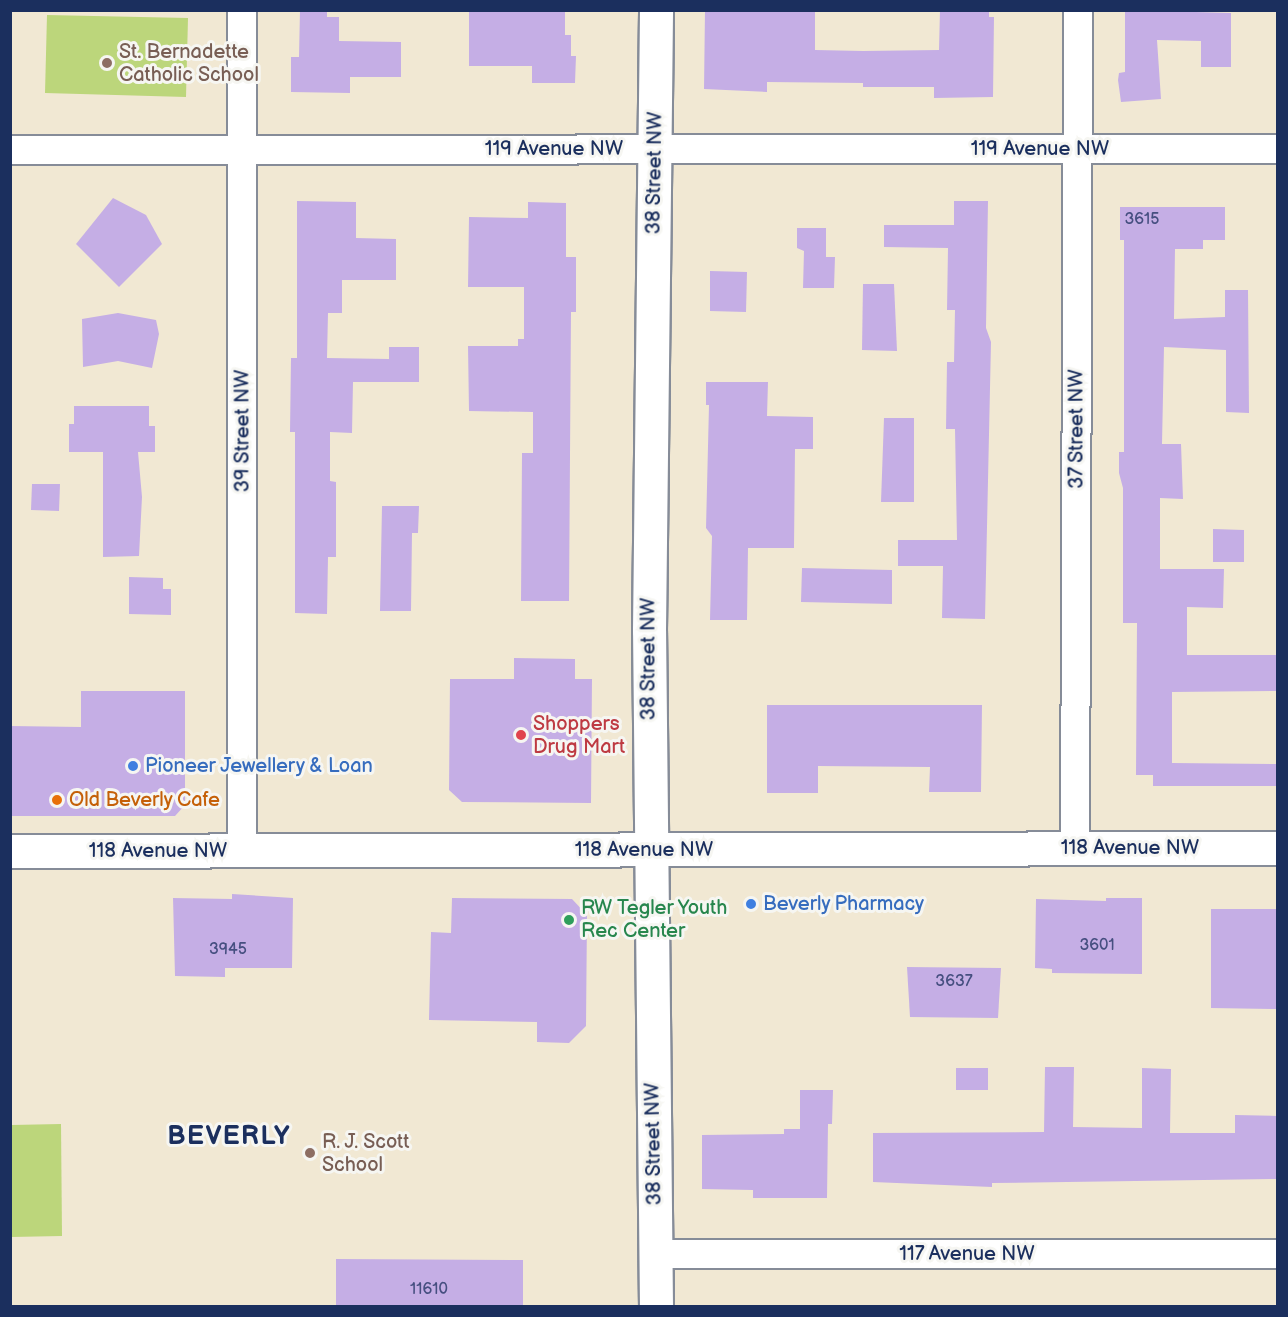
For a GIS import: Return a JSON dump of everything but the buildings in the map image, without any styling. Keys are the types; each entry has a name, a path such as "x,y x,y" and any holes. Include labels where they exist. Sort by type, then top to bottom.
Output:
{"street":[{"name":"39 Street NW","path":"242,10 244,149 242,851"},
{"name":"38 Street NW","path":"656,10 649,850 656,1306"},
{"name":"37 Street NW","path":"1075,848 1078,10"},
{"name":"119 Avenue NW","path":"10,150 1278,149"},
{"name":"118 Avenue NW","path":"10,851 1278,848"},
{"name":"117 Avenue NW","path":"656,1254 1278,1254"}],"green space":[{"path":"47,15 188,18 186,97 45,93"},
{"path":"61,1124 62,1236 11,1237 11,1125"}],"place":[{"name":"St. Bernadette Catholic School","path":"107,63"},
{"name":"Shoppers Drug Mart","path":"521,735"},
{"name":"Pioneer Jewellery & Loan","path":"133,766"},
{"name":"Old Beverly Cafe","path":"57,800"},
{"name":"Beverly Pharmacy","path":"751,904"},
{"name":"RW Tegler Youth Rec Center","path":"569,920"},
{"name":"R. J. Scott School","path":"310,1153"}],"district":[{"name":"BEVERLY","path":"229,1137"}]}
